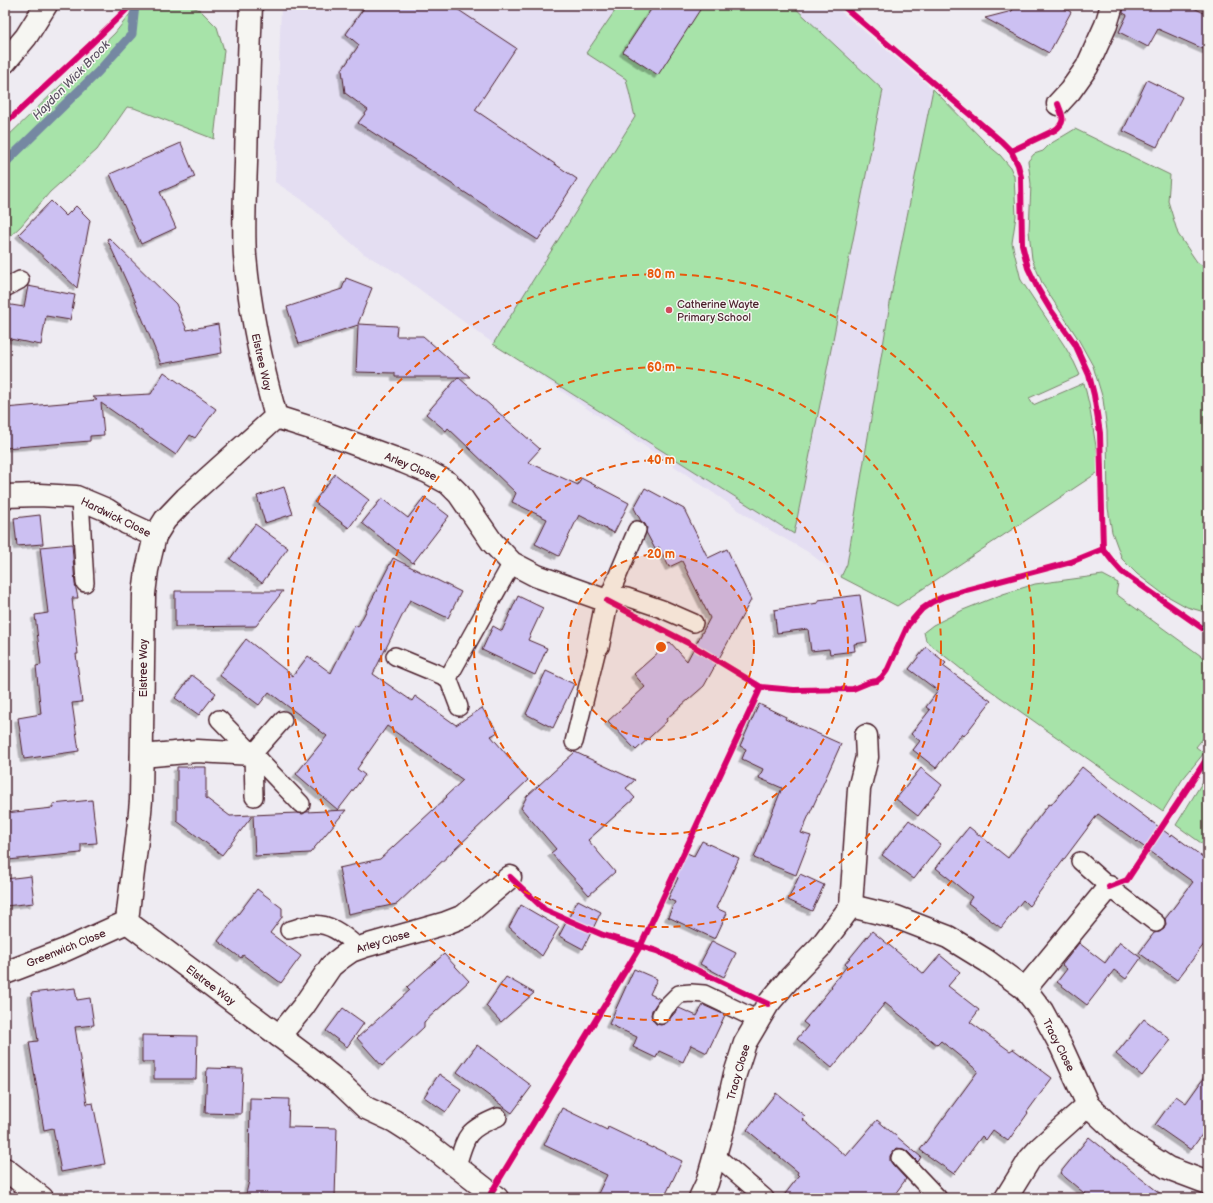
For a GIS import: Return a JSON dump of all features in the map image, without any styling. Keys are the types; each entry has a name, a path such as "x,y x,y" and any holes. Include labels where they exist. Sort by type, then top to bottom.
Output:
{"street":[{"path":"5,62 26,37 46,5"},
{"name":"Elstree Way","path":"251,5 245,203 245,255 254,325 265,380 276,417 186,498 165,520 155,536 147,570 144,594 142,756 139,832 127,922 310,1059 342,1085 366,1108 394,1121 416,1135 497,1198"},
{"path":"1058,104 1088,67 1106,25 1112,5"},
{"name":"Arley Close","path":"276,417 314,429 404,462 428,472 448,483 459,494 492,542 512,563 537,576 607,601"},
{"name":"Hardwick Close","path":"5,496 58,495 76,497 107,510 127,523 155,536"},
{"path":"598,645 607,601"},
{"path":"851,906 859,789 867,756 866,736"},
{"path":"142,756 198,751 253,754"},
{"name":"Arley Close","path":"279,1036 332,966 346,955 359,948 446,923 464,916 510,878"},
{"path":"1025,989 1110,887"},
{"name":"Tracy Close","path":"700,1198 707,1183 715,1156 735,1074 745,1043 768,1004 790,978 821,946 851,906 896,917 948,937 987,961 1025,989 1042,1011 1088,1105 1126,1141 1168,1168 1208,1183"},
{"name":"Greenwich Close","path":"5,973 65,950 127,922"},
{"path":"1006,1198 1030,1160 1088,1105"},
{"path":"5,1169 42,1198"}],"lane":[{"path":"80,499 85,583"},
{"path":"607,601 638,530"},
{"path":"448,678 512,563"},
{"path":"607,601 611,598 619,596 626,597 662,609 694,623"},
{"path":"574,742 598,645"},
{"path":"395,656 448,678 459,707"},
{"path":"219,719 301,804"},
{"path":"254,797 253,754 283,720"},
{"path":"1080,861 1156,923"},
{"path":"289,930 317,924 329,926 342,933 359,948"},
{"path":"661,1015 670,1002 679,994 691,993 704,994 758,1020"},
{"path":"456,1166 464,1140 470,1131 481,1123 498,1117"},
{"path":"715,1156 765,1198"},
{"path":"900,1158 938,1198"}],"shaded area":[{"name":"Catherine Wayte Primary School","path":"281,5 833,5 933,89 893,285 847,564 841,577 808,552 759,524 627,434 583,406 483,336 396,272 364,254 304,201 275,182"}],"green space":[{"path":"137,5 187,5 200,10 217,27 224,50 214,139 134,108 127,107 97,150 50,192 21,226 5,241 5,139 115,33"},
{"path":"619,5 792,5 883,90 794,534 493,344 635,117 626,79 586,53"},
{"path":"933,89 988,145 1000,155 1010,167 1014,176 1016,216 1012,243 1021,280 1064,345 1080,375 1029,398 1033,405 1084,383 1100,471 897,606 841,577 847,564 893,285"},
{"path":"1075,129 1170,175 1168,201 1178,234 1197,262 1208,269 1208,613 1187,607 1162,593 1137,574 1122,559 1112,532 1108,508 1107,430 1103,399 1093,366 1077,337 1043,285 1032,259 1029,231 1031,184 1028,161 1034,154 1043,151 1050,144"},
{"path":"1103,575 1118,583 1116,594 1208,661 1208,732 1196,747 1204,753 1182,780 1163,811 966,673 926,641 924,632 933,625 963,610 1003,594 1035,584"},
{"path":"1208,773 1208,848 1176,825"}],"building":[{"path":"366,5 451,5 516,48 475,110 577,179 538,240 358,123 368,110 345,93 342,70 359,45 346,34"},
{"path":"654,5 703,5 658,75 623,52"},
{"path":"1016,5 1058,5 1071,12 1049,53 985,18 1012,11"},
{"path":"1124,5 1188,5 1208,15 1208,51 1158,29 1148,47 1119,32 1127,15 1123,13"},
{"path":"1147,80 1182,97 1157,147 1123,131"},
{"path":"181,143 195,177 160,192 176,228 141,244 110,174"},
{"path":"51,201 66,216 76,206 90,220 77,288 19,234"},
{"path":"109,238 176,304 187,330 218,324 222,353 161,364 134,298 107,239"},
{"path":"346,278 372,288 358,324 397,326 396,336 423,336 470,377 395,377 395,373 356,372 358,325 299,344 287,307 342,289"},
{"path":"28,286 75,295 70,320 46,316 41,345 5,338 5,304 24,307"},
{"path":"164,372 216,409 195,438 190,435 176,455 101,403 104,435 90,436 90,441 5,448 5,408 97,400 93,397 151,394"},
{"path":"458,377 540,449 528,462 578,485 581,478 629,503 614,533 579,515 559,556 535,544 547,519 512,502 516,493 448,428 446,431 426,414"},
{"path":"335,474 369,500 349,528 314,502"},
{"path":"284,487 293,514 265,523 257,496"},
{"path":"645,488 684,509 708,558 727,549 751,600 704,686 666,719 667,721 636,750 608,721 645,687 634,674 670,642 687,661 710,618 682,561 669,567 659,547 655,549 646,532 647,528 645,524 641,521 634,508"},
{"path":"424,497 449,516 413,563 362,523 382,498 408,518"},
{"path":"40,515 43,544 17,546 14,518"},
{"path":"255,524 288,548 262,583 230,559"},
{"path":"72,544 75,584 78,598 72,598 78,654 76,654 82,702 72,703 79,751 24,759 18,718 41,714 36,666 41,665 35,615 48,613 40,547"},
{"path":"393,558 461,592 448,618 410,600 373,674 412,701 415,696 456,725 482,708 498,732 491,736 528,780 397,904 348,914 339,868 380,859 447,797 446,796 463,780 387,726 357,769 365,775 338,810 296,774 327,736 269,692 259,705 219,675 246,639 293,676 308,656 331,673 355,625 358,627"},
{"path":"175,591 283,591 256,626 175,627"},
{"path":"860,595 867,642 854,644 855,651 830,654 829,649 811,651 808,629 777,633 774,610 818,603 818,600"},
{"path":"518,596 543,608 528,640 547,648 535,675 482,650 493,626 502,631"},
{"path":"926,647 946,663 943,666 991,701 964,736 962,734 936,768 913,750 920,741 911,734 930,710 926,707 938,691 909,669"},
{"path":"546,671 574,684 553,728 526,714"},
{"path":"192,675 216,693 199,715 175,698"},
{"path":"759,704 786,717 785,719 841,744 801,833 811,836 796,875 754,858 782,788 759,778 763,769 742,759 746,749 740,746"},
{"path":"575,752 635,780 626,788 635,798 588,840 615,872 589,895 551,853 556,849 521,808 527,796"},
{"path":"177,767 206,767 206,798 230,816 297,813 303,814 306,812 346,810 310,853 255,856 253,815 222,855 177,821"},
{"path":"1082,767 1120,798 1171,836 1172,834 1208,861 1208,939 1177,980 1139,953 1154,933 1164,929 1166,924 1165,919 1193,882 1098,814 1029,906 1023,900 1001,928 968,903 972,897 936,868 969,827 1008,858 1049,804 1051,805"},
{"path":"921,768 942,785 918,816 896,799"},
{"path":"92,800 97,843 81,844 81,853 8,860 5,832 5,813 53,808 53,804"},
{"path":"909,820 941,844 914,879 882,855"},
{"path":"702,841 739,858 716,908 727,913 715,939 668,917 675,902 668,899 678,878 676,877 687,853 694,856"},
{"path":"800,874 824,885 812,911 788,900"},
{"path":"31,876 34,903 5,906 5,879"},
{"path":"257,889 282,908 282,917 270,933 301,956 281,983 243,955 241,958 218,941"},
{"path":"578,900 601,912 583,949 559,936"},
{"path":"521,905 559,927 542,956 509,927"},
{"path":"872,931 924,974 940,955 960,972 948,986 979,1010 970,1022 1010,1051 1013,1049 1052,1078 1008,1141 993,1130 986,1140 982,1136 954,1174 920,1150 978,1071 941,1041 937,1045 885,1003 832,1068 797,1039 808,1026 803,1022 832,987 831,986 847,966 845,964"},
{"path":"712,941 736,953 724,977 700,964"},
{"path":"1120,942 1141,958 1126,979 1114,970 1087,1005 1057,982 1067,969 1062,965 1079,943 1105,963"},
{"path":"444,954 469,981 424,1022 424,1027 382,1066 357,1038 410,990 407,987"},
{"path":"634,969 657,979 650,994 660,999 652,1010 651,1015 656,1024 661,1025 666,1023 679,1008 697,1016 703,1005 725,1015 707,1053 691,1045 683,1062 659,1051 656,1058 633,1047 637,1037 609,1024"},
{"path":"506,977 534,993 501,1022 486,1006"},
{"path":"75,988 77,1000 90,998 94,1025 75,1027 87,1104 93,1103 105,1164 61,1172 53,1128 44,1130 29,1042 38,1041 31,993"},
{"path":"343,1008 364,1023 347,1047 326,1031"},
{"path":"1144,1019 1171,1040 1142,1076 1116,1054"},
{"path":"142,1035 197,1036 196,1079 154,1079 154,1062 142,1062"},
{"path":"477,1045 532,1086 512,1113 457,1072"},
{"path":"207,1068 243,1069 241,1114 205,1113"},
{"path":"1208,1072 1208,1126 1191,1150 1155,1125 1176,1096 1186,1103"},
{"path":"439,1074 461,1089 446,1112 424,1097"},
{"path":"776,1093 805,1116 802,1119 846,1156 877,1120 921,1157 918,1162 903,1149 897,1148 893,1151 890,1156 890,1161 906,1179 892,1198 782,1198 799,1176 797,1174 798,1172 747,1130"},
{"path":"250,1098 289,1099 288,1127 337,1128 335,1198 245,1198 249,1181"},
{"path":"562,1108 607,1130 608,1127 682,1161 664,1198 596,1198 607,1175 544,1145"},
{"path":"1089,1137 1166,1198 1090,1198 1060,1173"}],"waterway":[{"name":"Haydon Wick Brook","path":"5,163 98,72 132,34 135,5"}],"cycle path":[{"path":"5,124 131,5"},
{"path":"842,5 1011,151 1018,165 1021,177 1022,244 1028,268 1050,309 1075,344 1089,375 1094,395 1100,433 1103,549 1122,572 1208,632"},
{"path":"1011,151 1059,127 1062,121 1062,115 1058,104"},
{"path":"607,601 690,644 761,687 794,690 853,689 870,682 877,681 882,677 888,669 908,625 922,609 932,602 966,590 1071,562 1103,549"},
{"path":"491,1193 641,945 761,687"},
{"path":"1109,887 1127,880 1208,757"},
{"path":"510,877 545,910 603,935 657,951 768,1004"}],"place":[{"name":"Catherine Wayte Primary School","path":"669,310"}]}
